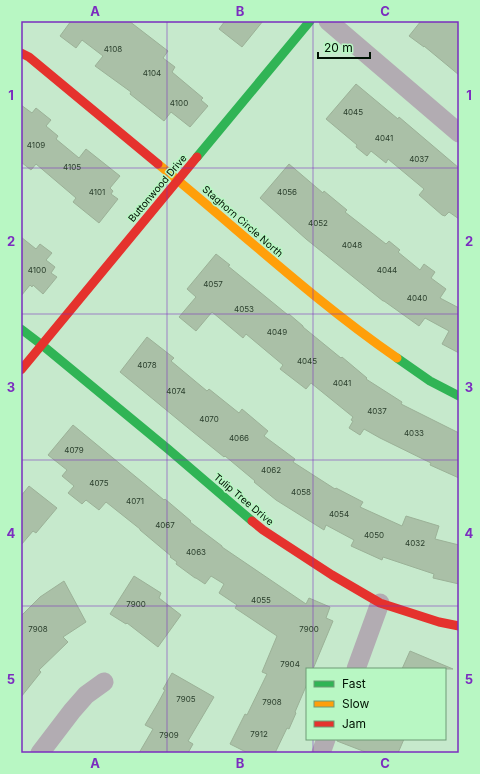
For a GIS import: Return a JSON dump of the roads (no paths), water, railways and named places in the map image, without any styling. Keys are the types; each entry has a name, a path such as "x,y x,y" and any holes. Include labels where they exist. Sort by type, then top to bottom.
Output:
{"street":[{"name":"Buttonwood Drive","path":"21,370 310,21"},
{"path":"328,21 459,133"},
{"name":"Staghorn Circle North","path":"21,53 178,180 292,278 365,336 430,381 459,396"},
{"name":"Tulip Tree Drive","path":"21,328 174,454 262,530 332,575 380,603 439,622 459,626"},
{"path":"356,668 380,603"},
{"path":"40,753 86,695 104,682"},
{"path":"321,753 326,740"}]}
